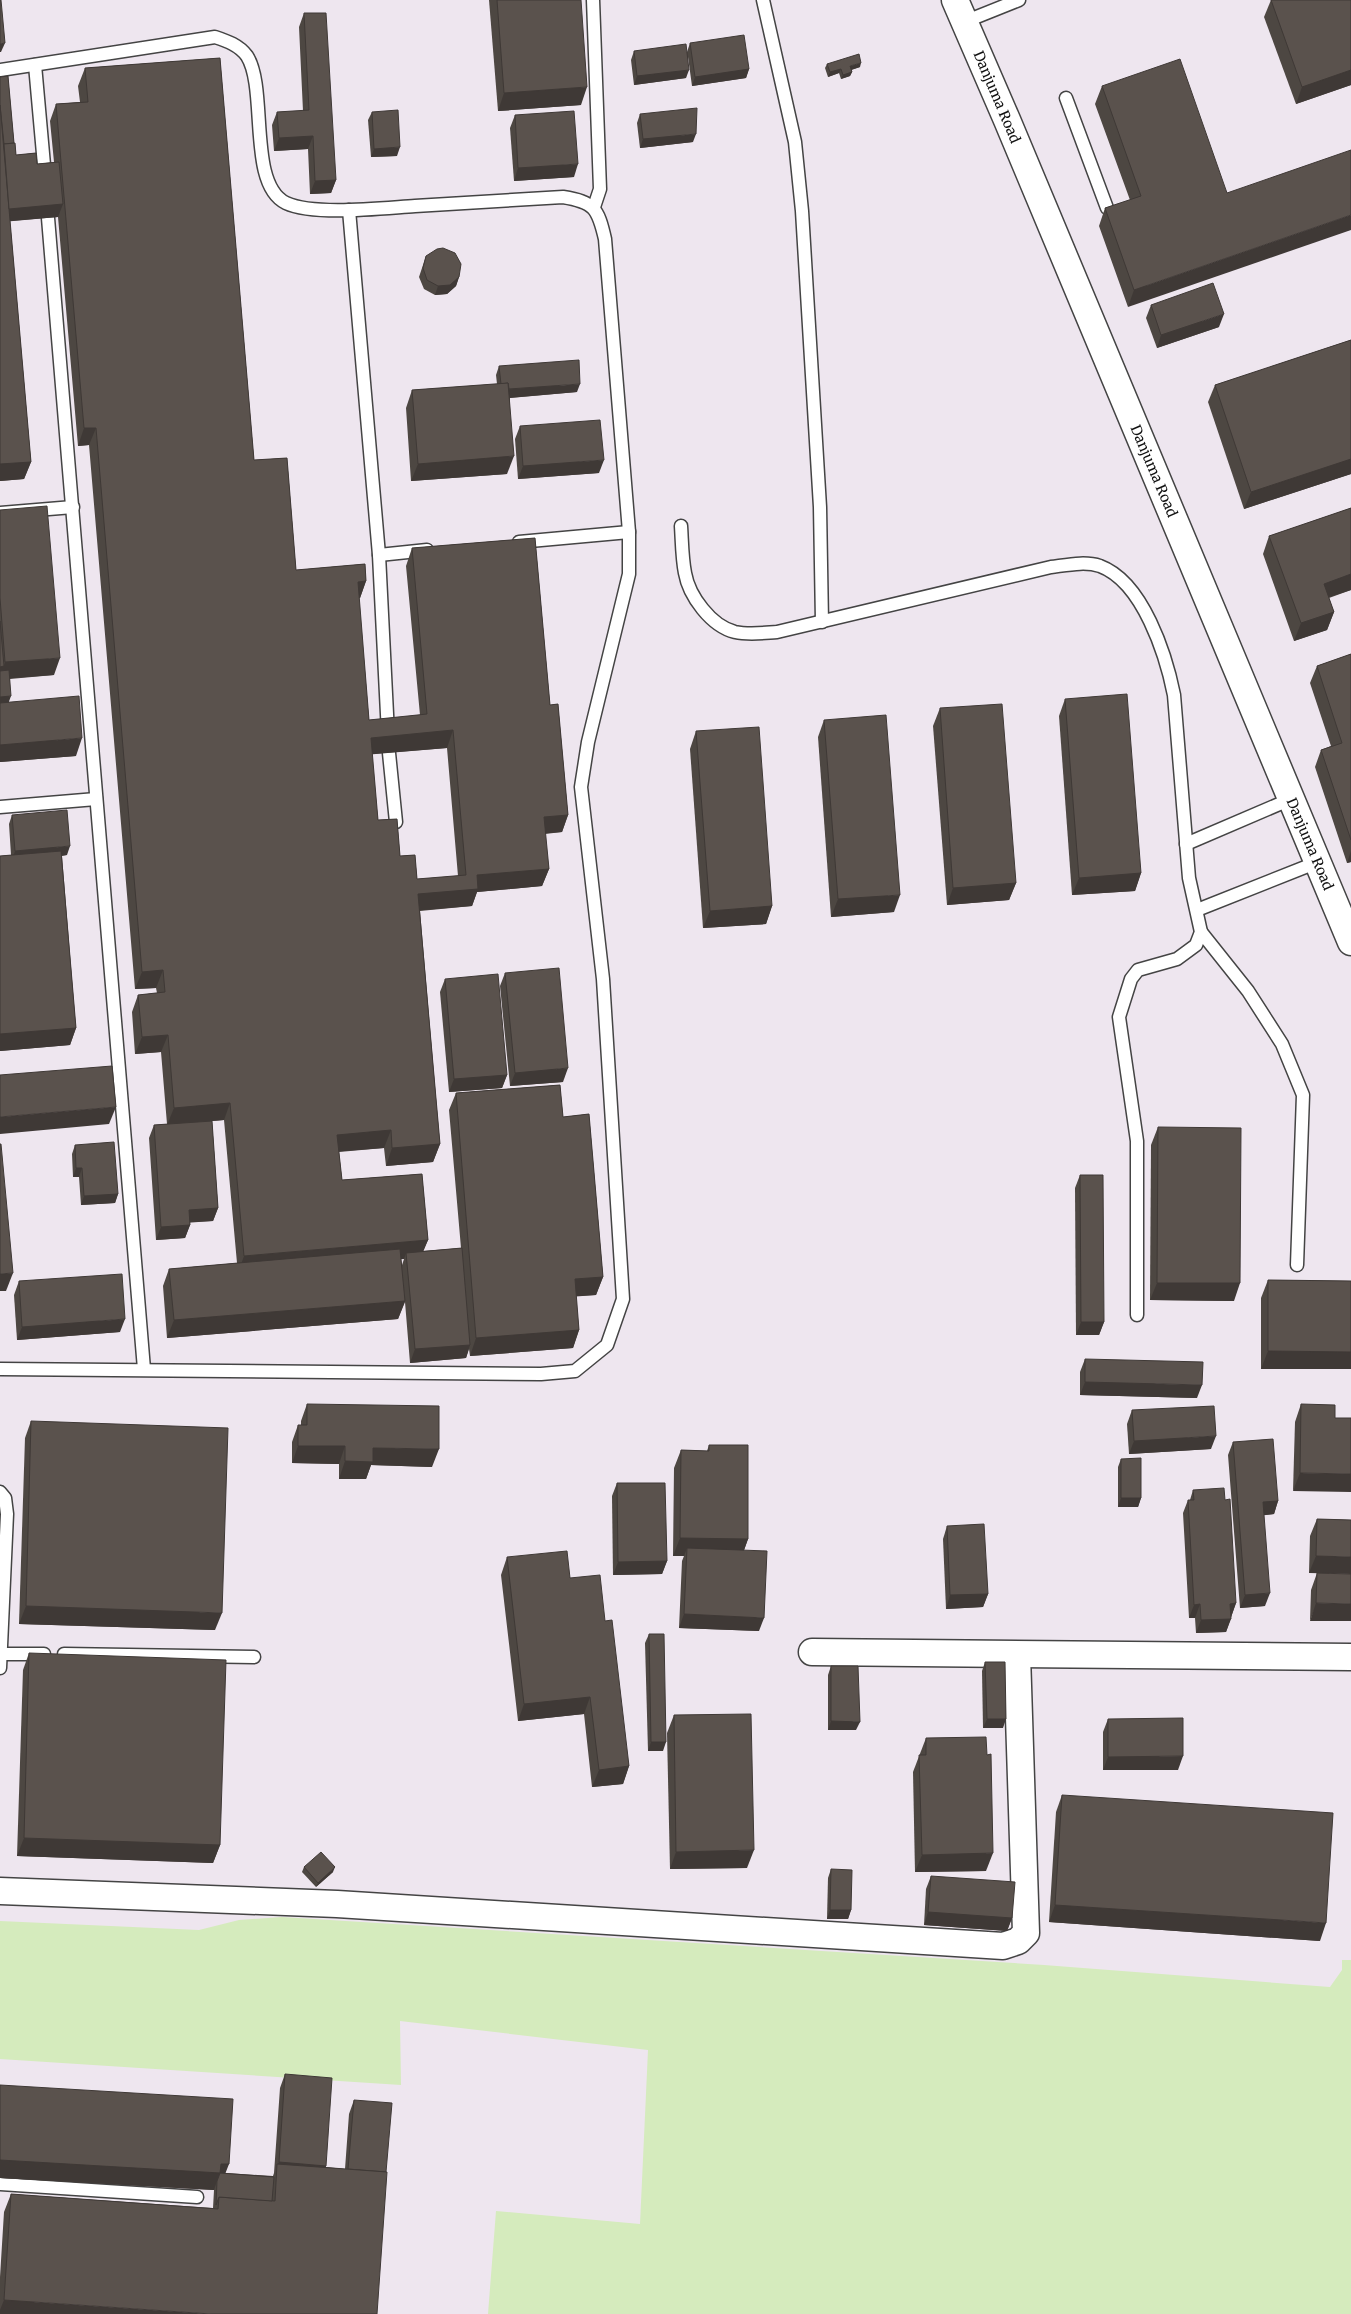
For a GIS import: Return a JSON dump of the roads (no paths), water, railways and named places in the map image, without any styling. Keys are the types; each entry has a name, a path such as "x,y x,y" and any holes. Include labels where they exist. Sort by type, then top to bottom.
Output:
{"street":[{"name":"Danjuma Road","path":"960,11 1351,942"},
{"path":"812,1652 1351,1657"},
{"path":"0,1891 337,1904 1003,1946 1018,1942 1026,1934 1017,1655"}],"lane":[{"path":"593,0 600,189 594,207"},
{"path":"763,0 794,142 802,211 820,507 822,622"},
{"path":"960,11 1019,0"},
{"path":"0,70 215,37 234,44 247,56 253,74 265,171 271,187 285,202 306,208 349,210 562,197 582,200 594,207 601,220 605,239 629,532 629,574 588,742 581,787 602,979 623,1299 607,1345 575,1371 541,1374 0,1369"},
{"path":"35,65 45,176"},
{"path":"1066,98 1107,208"},
{"path":"349,210 379,555 388,735"},
{"path":"48,218 144,1369"},
{"path":"0,513 73,507"},
{"path":"681,526 685,574 696,600 715,622 733,632 753,634 822,622 1051,567 1079,563 1100,566 1120,578 1143,607 1169,669 1174,695 1189,878 1201,932 1248,991 1282,1044 1303,1095 1297,1265"},
{"path":"504,543 629,532"},
{"path":"379,555 436,549"},
{"path":"389,753 396,822"},
{"path":"0,807 96,799"},
{"path":"1186,844 1291,799"},
{"path":"1197,910 1318,862"},
{"path":"1137,1315 1137,1141 1119,1017 1131,979 1138,970 1177,959 1196,945 1201,932"},
{"path":"0,1492 5,1498 7,1514 0,1668"},
{"path":"0,1654 254,1657"},
{"path":"0,2184 197,2197"}]}
